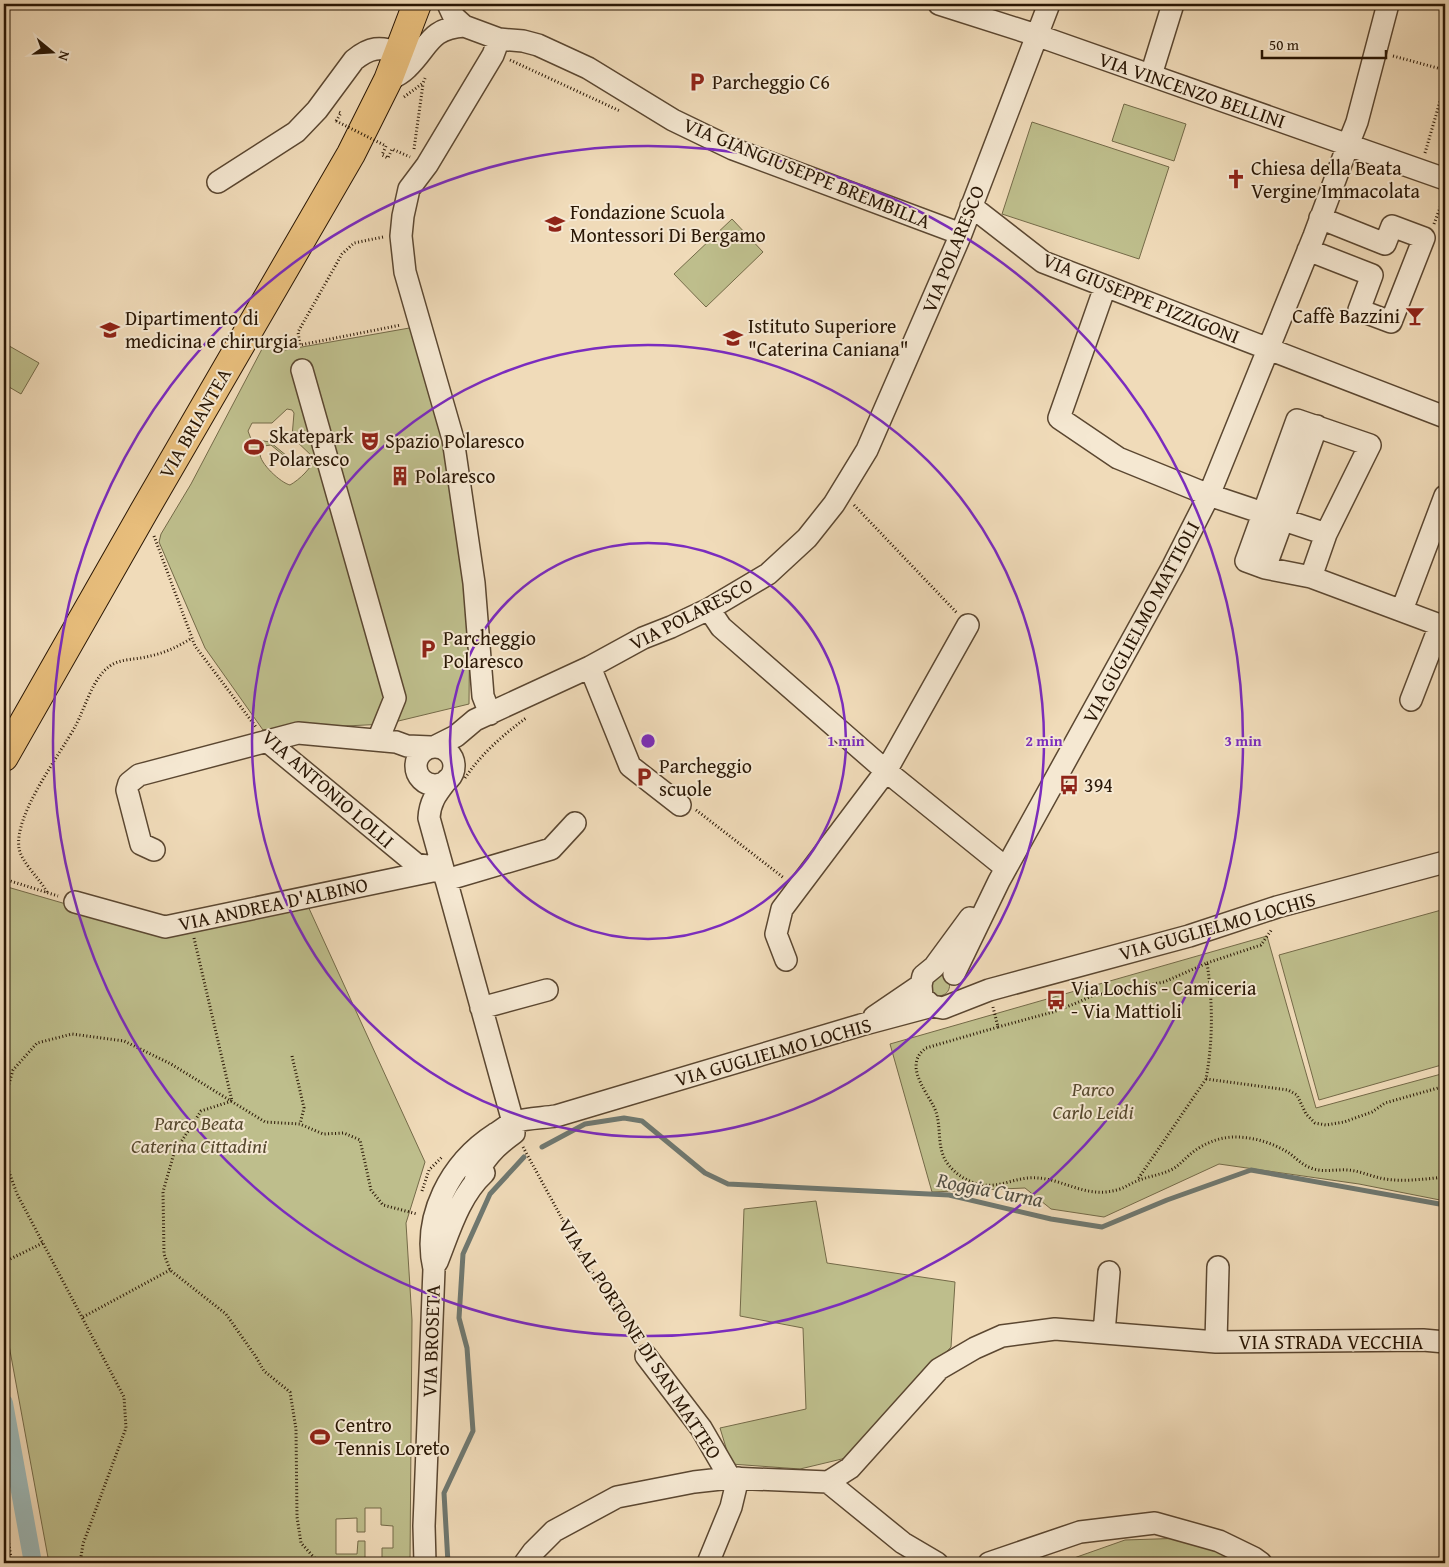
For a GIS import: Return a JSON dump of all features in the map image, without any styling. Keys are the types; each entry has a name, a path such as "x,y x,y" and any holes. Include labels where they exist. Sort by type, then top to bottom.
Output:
{"main road":[{"name":"VIA BRIANTEA","path":"4,757 351,154 388,80 417,4"}],"street":[{"path":"448,4 454,17 464,26"},
{"name":"VIA VINCENZO BELLINI","path":"939,4 1036,35 1445,179"},
{"name":"VIA POLARESCO","path":"416,770 418,756 426,749 456,736 475,720 590,667 643,638 709,609 768,574 808,538 841,492 867,450 961,234 1048,4"},
{"path":"1150,75 1173,4"},
{"name":"VIA GUGLIELMO MATTIOLI","path":"949,974 1173,566 1209,495 1308,250 1348,145 1376,52 1388,4"},
{"path":"388,80 408,68 434,35 451,27 464,26"},
{"name":"VIA GIANGIUSEPPE BREMBILLA","path":"464,26 496,47 523,41 538,44 588,68 673,120 733,149 961,234"},
{"path":"490,714 483,696 474,583 453,440 405,272 401,236 409,189 496,47"},
{"path":"218,182 296,132 314,113 354,60 361,54 378,48 399,53"},
{"name":"VIA GIUSEPPE PIZZIGONI","path":"971,206 1043,262 1445,417"},
{"path":"1308,250 1372,275 1359,310 1391,322 1424,238 1392,226 1385,244 1320,218"},
{"path":"1105,287 1059,418 1118,458 1209,495 1326,534"},
{"path":"302,370 395,698 387,741"},
{"path":"1311,577 1326,534 1370,445 1317,426 1272,516 1265,568 1311,577 1443,626 1411,700"},
{"path":"1402,610 1445,496"},
{"path":"709,609 721,627 1003,874"},
{"path":"786,960 776,934 782,908 886,771 968,624"},
{"path":"590,667 630,766 680,805"},
{"path":"429,818 434,796 450,774 456,744 469,725"},
{"path":"154,850 141,844 127,790 133,778 139,775 298,733 387,741 407,746 432,747 446,751 451,756 450,774 438,785 422,781 416,770"},
{"name":"VIA ANTONIO LOLLI","path":"267,741 416,864 444,874"},
{"path":"387,741 410,754 416,770 481,1008 522,1138"},
{"path":"444,874 552,849 575,823"},
{"name":"VIA GUGLIELMO LOCHIS","path":"522,1138 556,1116 861,1025 932,1006 943,1008 989,990 1189,936 1277,907 1445,862"},
{"name":"VIA ANDREA D'ALBINO","path":"75,902 165,927 444,874"},
{"path":"949,974 989,990"},
{"name":"VIA GUGLIELMO MATTIOLI","path":"861,1025 921,985 923,976 949,974"},
{"name":"VIA GUGLIELMO MATTIOLI","path":"949,974 961,987 955,1003"},
{"path":"921,985 922,997 932,1006"},
{"path":"481,1008 547,990"},
{"name":"VIA BROSETA","path":"434,1269 453,1222 475,1181 478,1168 498,1144 514,1133 522,1138"},
{"name":"VIA BROSETA","path":"425,1563 424,1526 434,1269 430,1252 434,1219 442,1195 451,1178 483,1142 522,1138"},
{"name":"VIA STRADA VECCHIA","path":"1216,1342 1218,1267"},
{"path":"1104,1333 1109,1272"},
{"name":"VIA STRADA VECCHIA","path":"828,1482 850,1468 939,1369 975,1348 1002,1336 1055,1329 1216,1342 1422,1340 1445,1342"},
{"name":"VIA AL PORTONE DI SAN MATTEO","path":"646,1356 701,1428 734,1478"},
{"path":"708,1563 731,1507 734,1478"},
{"path":"525,1563 554,1531 617,1497 734,1478 828,1482 903,1543 937,1563"},
{"path":"989,1563 1080,1532 1155,1523 1219,1541 1261,1563"}],"path":[{"path":"496,47 506,58 629,115"},
{"path":"1376,52 1445,70"},
{"path":"413,158 423,83"},
{"path":"1420,170 1445,84"},
{"path":"336,121 386,146 382,155 388,158 392,149 398,152"},
{"path":"1433,227 1445,194"},
{"path":"392,236 354,242 342,254 298,332 300,344 419,321"},
{"path":"841,492 968,624"},
{"name":"VIA ANTONIO LOLLI","path":"153,536 195,646 267,741"},
{"path":"47,892 24,860 19,849 19,836 30,806 77,724 99,678 110,665 158,654 192,638"},
{"path":"680,805 692,807 797,887"},
{"path":"4,879 75,902"},
{"path":"1277,907 1272,931 1262,945 1207,964 1164,982 1092,996 1053,1012 926,1048 916,1058 914,1068 938,1116 940,1147 947,1164 955,1173 981,1185 994,1185 1027,1178 1044,1178 1086,1191 1096,1192 1119,1189 1138,1180 1173,1169 1202,1145 1218,1139 1232,1137 1248,1138 1269,1144 1317,1170 1350,1170 1398,1180 1445,1177"},
{"path":"190,922 232,1101"},
{"path":"1138,1180 1206,1080 1209,1063 1212,1008 1207,964"},
{"path":"989,990 998,1028"},
{"path":"4,1101 13,1070 37,1043 72,1034 124,1041 171,1064 265,1122 300,1124 323,1134 344,1132 360,1140 371,1190 383,1205 415,1213"},
{"path":"292,1056 304,1108 300,1124"},
{"path":"1206,1080 1288,1090 1297,1095 1306,1114 1315,1123 1326,1125 1344,1122 1372,1112 1385,1103 1445,1086"},
{"path":"232,1101 201,1111 174,1153 163,1192 164,1254 170,1270 226,1314 264,1371 290,1392 296,1429 297,1517 301,1543 319,1563"},
{"name":"VIA AL PORTONE DI SAN MATTEO","path":"522,1138 584,1259 646,1356"},
{"path":"4,1158 17,1194 124,1397 126,1428 83,1544 80,1563"},
{"path":"4,1262 43,1243"},
{"path":"83,1317 170,1270"},
{"path":"4,1516 12,1563"}],"green space":[{"path":"1124,104 1186,124 1174,161 1112,141"},
{"path":"1032,122 1169,167 1139,259 1002,214"},
{"path":"732,219 763,252 706,307 674,274"},
{"name":"Spazio Polaresco","path":"415,327 442,434 470,585 469,704 386,724 263,730 205,648 159,542 161,534 191,484 262,349 285,350","holes":["287,409 292,410 294,413 292,437 314,458 305,473 290,485 281,481 271,472 263,462 260,453 264,446 271,445 288,459 287,465 289,467 293,466 293,461 270,442 251,439 248,431 252,423 272,423"]},
{"path":"4,343 39,363 21,394 4,384"},
{"name":"Parco Beata Caterina Cittadini","path":"4,886 166,933 307,904 425,1162 406,1223 412,1320 410,1563 382,1563 382,1548 393,1548 393,1526 381,1525 381,1508 365,1508 365,1532 357,1532 357,1518 336,1519 336,1554 357,1554 358,1541 365,1541 365,1563 49,1563 4,1318"},
{"path":"1445,909 1445,1064 1319,1100 1279,955"},
{"name":"Parco Carlo Leidi","path":"1267,936 1316,1108 1445,1073 1445,1201 1359,1184 1219,1164 1104,1217 1051,1209 1025,1188 932,1192 890,1044"},
{"path":"940,974 949,980 948,991 940,996 932,995 927,981"},
{"path":"816,1201 827,1263 955,1282 951,1347 846,1458 800,1469 731,1464 720,1428 806,1409 803,1328 740,1316 744,1209"},
{"path":"1186,1538 1242,1563 1066,1563 1074,1558 1125,1540"}],"waterway":[{"name":"Roggia Curna","path":"542,1147 585,1124 624,1118 642,1121 705,1173 728,1184 949,1195 1051,1219 1102,1227 1167,1200 1251,1170 1445,1205"},
{"name":"Roggia Curna","path":"448,1563 444,1493 473,1431 467,1348 459,1318 463,1254 490,1194 524,1157"},
{"path":"4,1403 33,1563"}],"place":[{"name":"Parcheggio C6","path":"697,82"},
{"name":"Chiesa della Beata Vergine Immacolata","path":"1236,179"},
{"name":"Fondazione Scuola Montessori Di Bergamo","path":"555,224"},
{"name":"Caffè Bazzini","path":"1415,316"},
{"name":"Dipartimento di medicina e chirurgia","path":"110,330"},
{"name":"Istituto Superiore \"Caterina Caniana\"","path":"733,338"},
{"name":"Spazio Polaresco","path":"370,441"},
{"name":"Skatepark Polaresco","path":"254,447"},
{"name":"Polaresco","path":"400,476"},
{"name":"Parcheggio Polaresco","path":"428,649"},
{"name":"Parcheggio scuole","path":"644,777"},
{"name":"394","path":"1069,785"},
{"name":"Via Lochis - Camiceria - Via Mattioli","path":"1056,1000"},
{"name":"Centro Tennis Loreto","path":"320,1437"}]}
